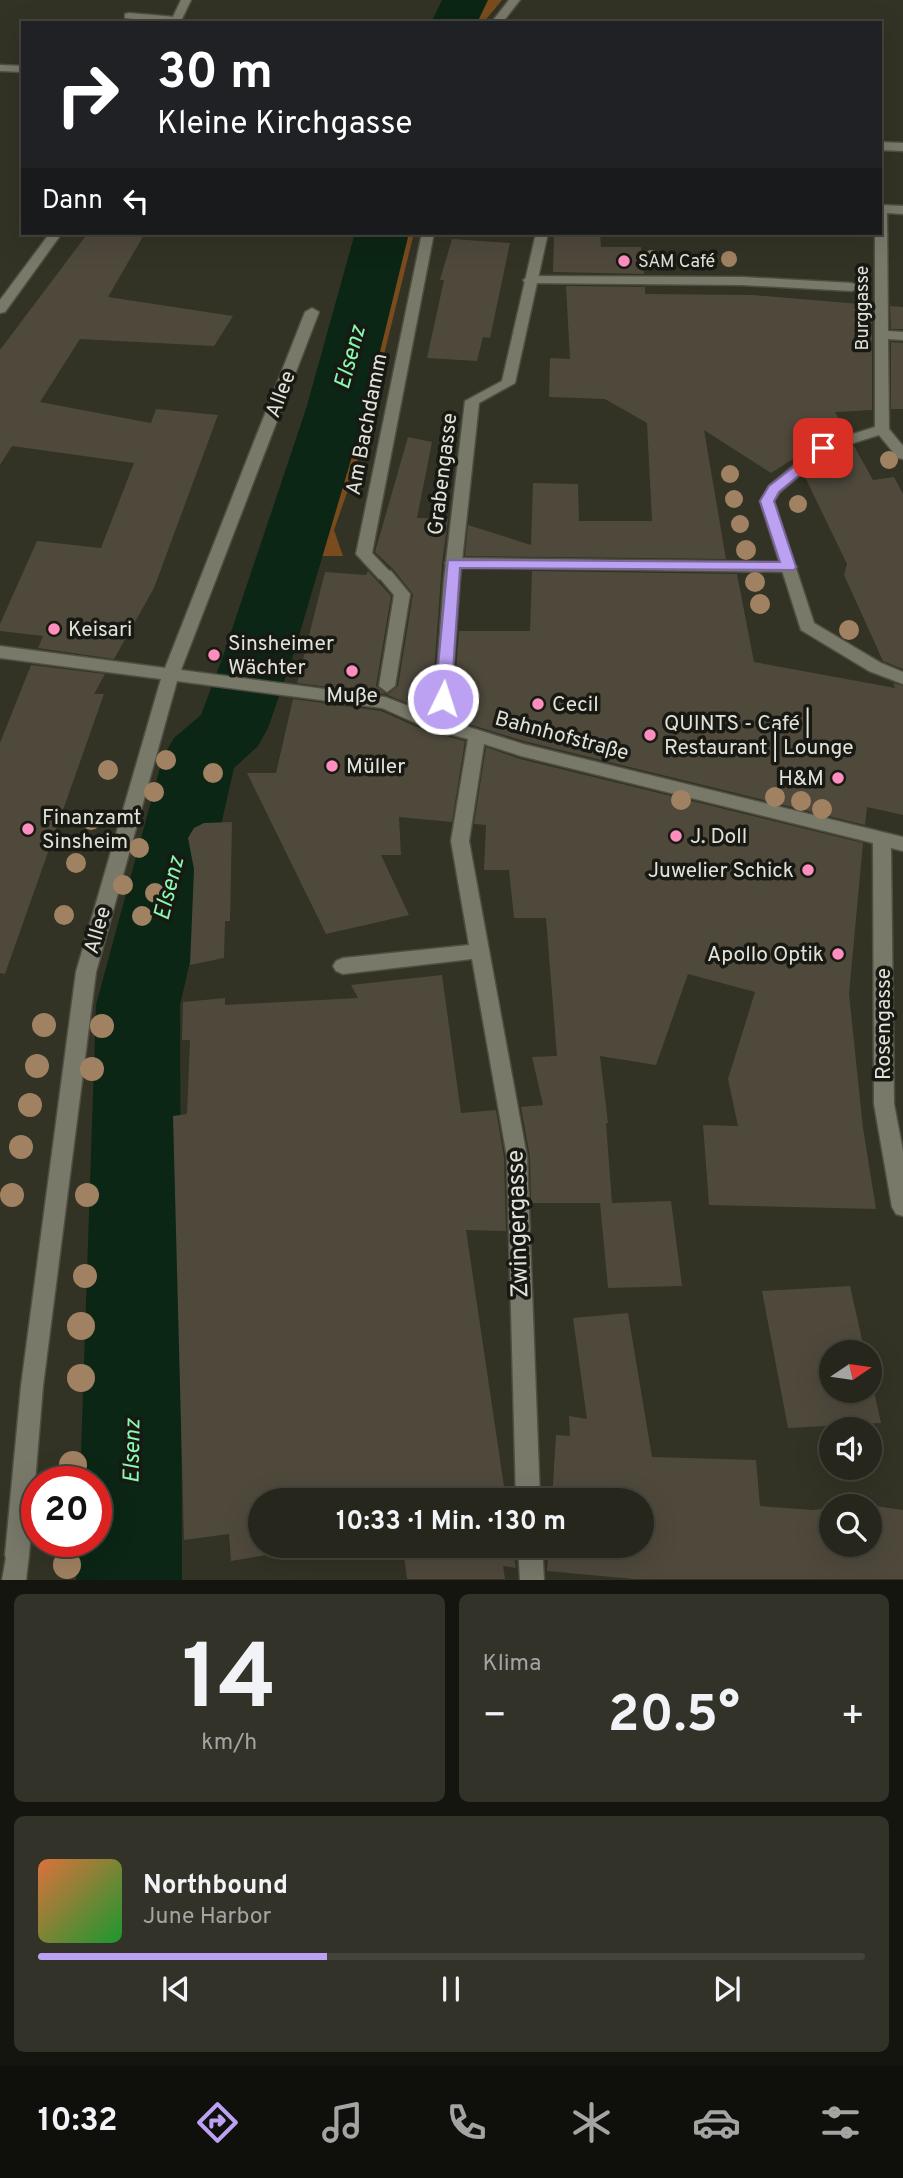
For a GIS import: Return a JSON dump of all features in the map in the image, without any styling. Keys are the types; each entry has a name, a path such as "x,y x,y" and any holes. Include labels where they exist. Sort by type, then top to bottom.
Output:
{"street":[{"path":"129,16 176,21 186,0"},
{"path":"498,21 515,0"},
{"path":"0,68 21,69"},
{"path":"882,146 903,147"},
{"name":"Burggasse","path":"882,209 903,210"},
{"path":"0,309 55,235"},
{"name":"Am Bachdamm","path":"386,695 402,594 364,554 428,235"},
{"name":"Grabengasse","path":"453,571 472,401 508,383 541,235"},
{"name":"Burggasse","path":"881,235 882,429"},
{"path":"530,280 741,281 852,287"},
{"name":"Allee","path":"14,1580 32,1386 86,972 172,674 312,312"},
{"path":"882,335 903,336"},
{"path":"903,455 882,429 823,448 774,489 767,501 807,626 875,667 903,678"},
{"path":"433,724 443,699 453,571 789,567"},
{"name":"Bahnhofstraße","path":"0,652 279,690 386,695 433,724 521,750 903,844"},
{"name":"Zwingergasse","path":"477,735 460,841 517,1157 528,1488"},
{"name":"Rosengasse","path":"882,839 883,936 893,1106 903,1207"},
{"path":"343,966 481,951"},
{"path":"531,1558 532,1580"}],"shaded area":[{"path":"460,0 502,0 485,21 445,21"},
{"path":"355,235 414,235 357,464 334,530 343,556 320,556 285,675 228,666 271,542"}],"building":[{"path":"86,235 144,235 108,297 233,316 214,346 80,339 40,402 151,423 156,409 218,415 154,588 114,659 38,648 43,636 0,631 0,624 37,541 101,548 134,463 12,446 0,465 0,350"},
{"path":"554,235 600,235 601,247 641,247 644,274 553,272"},
{"path":"452,239 510,243 490,338 483,337 477,361 427,358 444,280 440,280"},
{"path":"566,286 645,287 645,294 753,295 872,305 872,410 835,412 847,433 817,443 797,459 796,457 771,473 704,430 726,559 465,556 468,525 531,545 533,483 578,484 579,521 652,521 647,423 605,399 549,397 550,358 570,359"},
{"path":"890,306 903,307 903,329 891,329"},
{"path":"891,342 903,343 903,409 891,409"},
{"path":"408,437 432,442 417,518 448,519 432,699 428,711 387,695 398,686 413,594 375,552"},
{"path":"854,446 873,480 894,477 903,494 903,669 883,661 844,575 847,564 804,475 829,453"},
{"path":"368,571 391,596 376,686 387,695 297,683 325,572 366,575"},
{"path":"532,571 737,574 754,662 895,688 893,683 903,686 903,815 867,807 865,825 524,741 446,717 454,699 459,631 530,631"},
{"name":"Finanzamt Sinsheim","path":"31,665 105,674 94,694 104,694 5,974 0,973 0,743"},
{"path":"293,699 381,711 426,731 465,741 452,822 399,817 401,855 381,855 409,915 326,934 247,773 276,773"},
{"path":"486,747 520,759 863,843 849,994 863,1128 876,1209 709,1205 703,1125 738,1126 728,1079 755,992 688,974 656,1065 600,1056 608,1123 612,1203 671,1201 682,1286 608,1288 600,1203 531,1203 530,1157 521,1107 543,1105 532,1057 557,1056 546,918 514,918 509,870 484,870 486,825 474,824"},
{"path":"232,822 230,921 225,921 224,958 190,965 194,869 188,838 194,828 204,823"},
{"path":"442,975 461,1113 496,1110 504,1157 506,1231 466,1230 504,1488 248,1488 248,1558 231,1561 229,1534 184,1540 173,1116 187,1114 190,1040 182,1040 183,1002 225,998 225,1005 358,998 351,985"},
{"path":"850,1286 862,1340 819,1340 819,1404 877,1404 880,1417 819,1417 819,1426 788,1428 762,1291"},
{"path":"628,1313 652,1457 756,1460 760,1506 819,1509 819,1557 882,1557 882,1507 903,1510 903,1579 634,1579 547,1571 548,1558 654,1558 654,1488 553,1488 556,1435 570,1436 569,1416 587,1419 573,1318"},
{"path":"404,1558 514,1558 516,1568 503,1566 505,1579 407,1579"}],"waterway":[{"name":"Elsenz","path":"455,21 465,0"},
{"name":"Elsenz","path":"129,1580 138,1005 200,757 232,728 258,656 336,409 381,235"},
{"path":"88,1466 131,1445"}],"place":[{"name":"SAM Café","path":"624,261"},
{"name":"Keisari","path":"54,629"},
{"name":"Sinsheimer Wächter","path":"214,655"},
{"name":"Muße","path":"352,671"},
{"name":"Cecil","path":"538,704"},
{"name":"QUINTS - Café | Restaurant | Lounge","path":"650,735"},
{"name":"Müller","path":"332,766"},
{"name":"H&M","path":"838,778"},
{"name":"Finanzamt Sinsheim","path":"28,829"},
{"name":"J. Doll","path":"676,836"},
{"name":"Juwelier Schick","path":"808,870"},
{"name":"Apollo Optik","path":"838,954"}],"route":[{"path":"443,699 453,563 789,567 767,501 774,489 823,448"}]}
